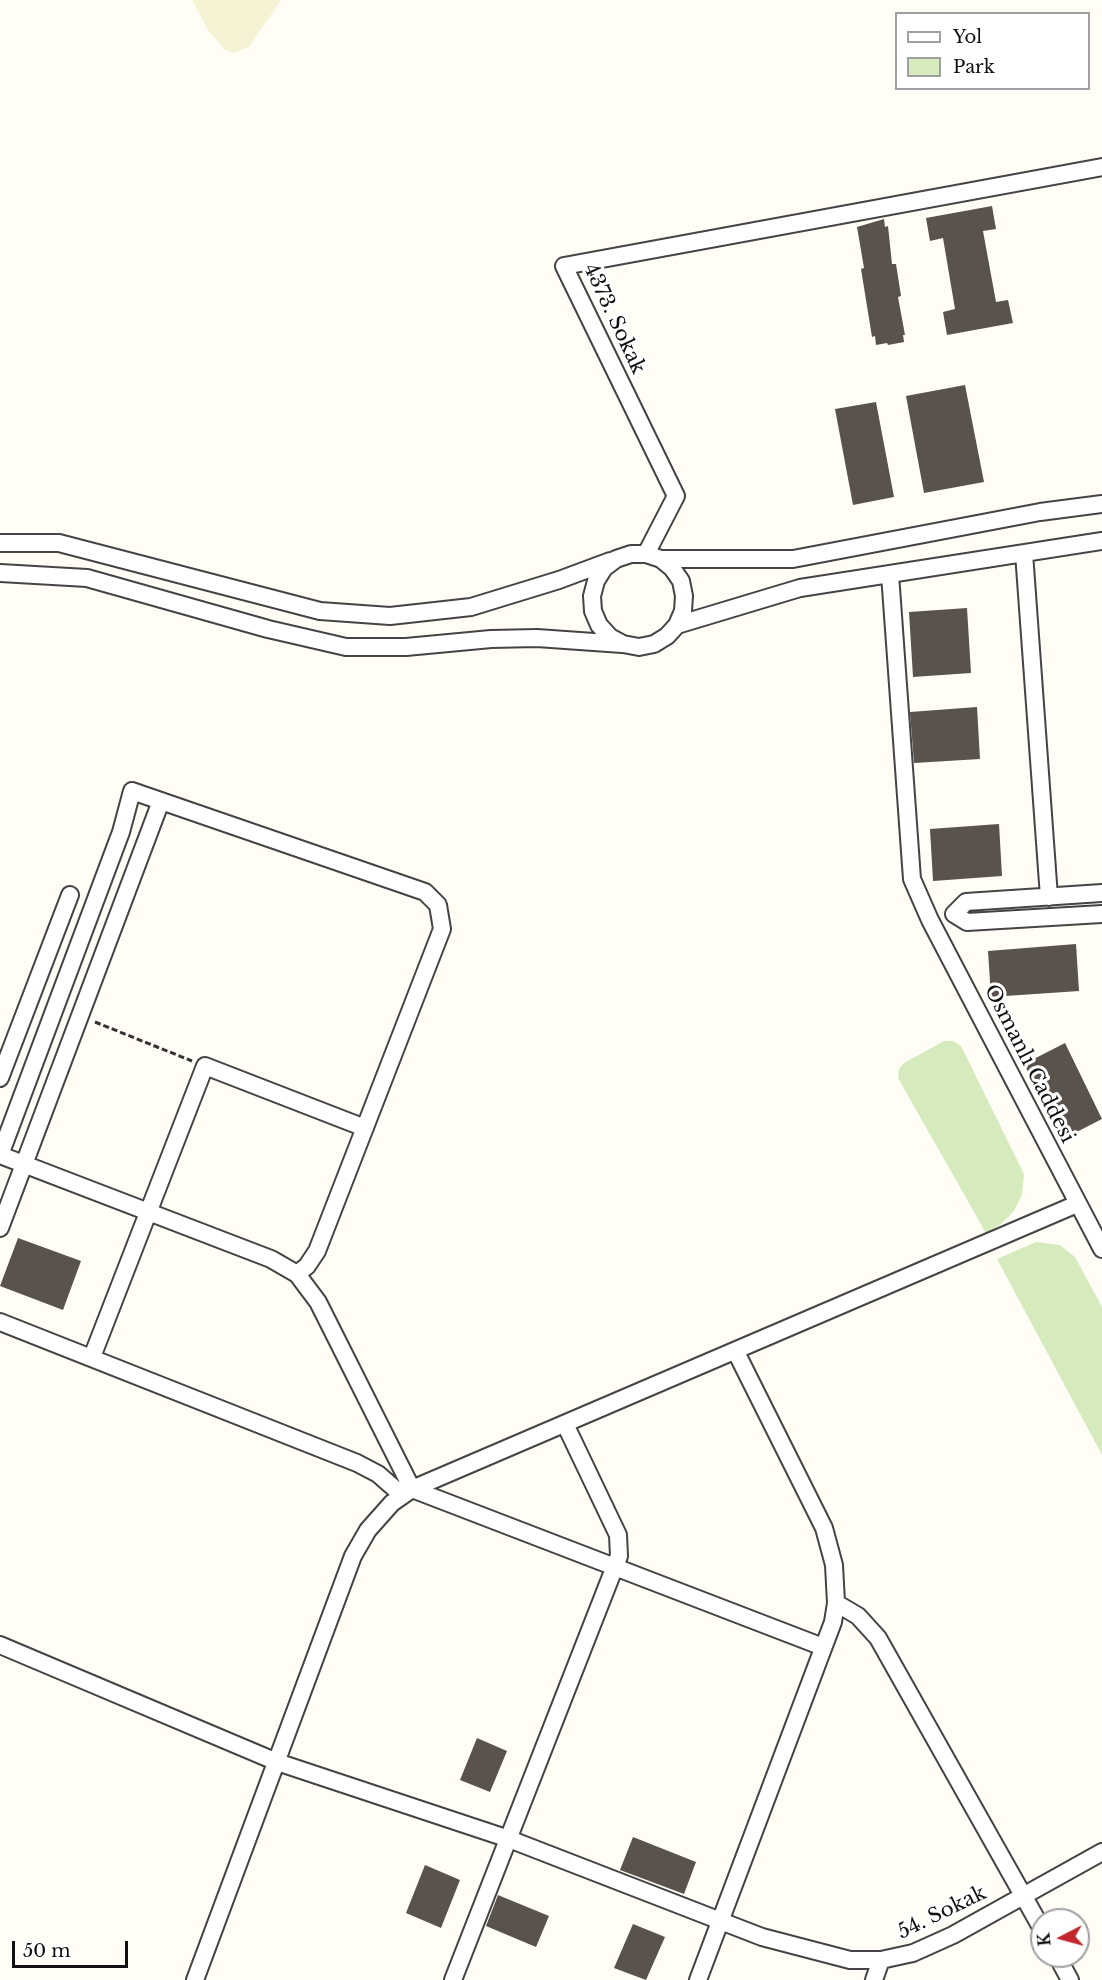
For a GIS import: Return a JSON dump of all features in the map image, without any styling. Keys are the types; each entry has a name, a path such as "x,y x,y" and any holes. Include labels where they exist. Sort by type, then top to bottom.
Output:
{"street":[{"name":"4373. Sokak","path":"653,557 676,496 564,266 1102,167"},
{"path":"0,543 59,543 320,611 390,616 471,608 631,554 653,557 793,559 1040,512 1102,504"},
{"path":"677,625 800,588 1102,541"},
{"path":"1024,553 1049,897"},
{"path":"0,573 87,578 268,629 346,647 406,647 537,638 639,646 654,644 667,636 677,625 683,611 684,596 681,581 672,568 653,557"},
{"path":"616,559 604,568 596,581 592,596 593,611 599,625 610,637 623,644"},
{"name":"Osmanlı Caddesi","path":"890,574 912,879 930,920 1102,1249"},
{"path":"297,1274 307,1266 317,1251 442,929 441,912 434,900 424,892 132,791 121,832 0,1155 271,1259 297,1274 318,1302 407,1492"},
{"path":"0,1228 160,801"},
{"path":"930,920 954,914 966,902 1102,893"},
{"path":"0,1078 70,895"},
{"path":"954,914 967,922 1102,914"},
{"path":"30,1000 80,1017"},
{"path":"92,1357 205,1066 365,1128"},
{"path":"195,1980 353,1556 375,1520 407,1492 1077,1204"},
{"path":"0,1322 357,1463 407,1492 823,1647"},
{"path":"698,1980 833,1622 836,1603 834,1565 824,1528 736,1352"},
{"path":"453,1980 619,1556 618,1535 565,1424"},
{"path":"836,1603 858,1616 878,1638 1030,1908"},
{"name":"54. Sokak","path":"0,1645 277,1762 509,1839 762,1937 850,1960 881,1960 906,1955 932,1945 1102,1852"},
{"path":"874,1980 881,1960"}],"path":[{"path":"80,1017 205,1066"}],"shaded area":[{"path":"192,0 281,0 249,47 234,53 225,50 208,30"}],"green space":[{"path":"944,1041 953,1041 961,1046 1024,1174 1022,1195 1014,1211 1000,1225 986,1233 898,1078 899,1069 904,1063"},
{"path":"1036,1242 1060,1245 1075,1257 1102,1307 1102,1455 997,1259"}],"building":[{"path":"992,206 996,229 983,231 996,302 1008,300 1013,323 947,335 943,312 955,309 943,238 930,241 926,218"},
{"path":"884,219 885,227 888,226 892,264 896,264 901,296 898,297 905,335 903,335 904,342 876,345 875,336 872,337 861,269 864,268 857,227"},
{"path":"965,385 984,482 924,493 906,396"},
{"path":"876,402 894,497 853,505 835,409"},
{"path":"967,608 971,673 913,677 909,612"},
{"path":"977,707 980,759 914,763 910,712"},
{"path":"999,824 1002,876 933,881 930,829"},
{"path":"1076,944 1079,991 991,997 988,951"},
{"path":"1065,1043 1102,1119 1063,1139 1024,1064"},
{"path":"18,1238 81,1261 63,1310 0,1286"},
{"path":"477,1738 507,1751 490,1792 460,1780"},
{"path":"633,1837 696,1862 684,1894 620,1870"},
{"path":"425,1865 460,1880 441,1928 406,1913"},
{"path":"498,1895 549,1916 536,1947 486,1926"},
{"path":"633,1924 665,1937 646,1980 614,1968"}]}
